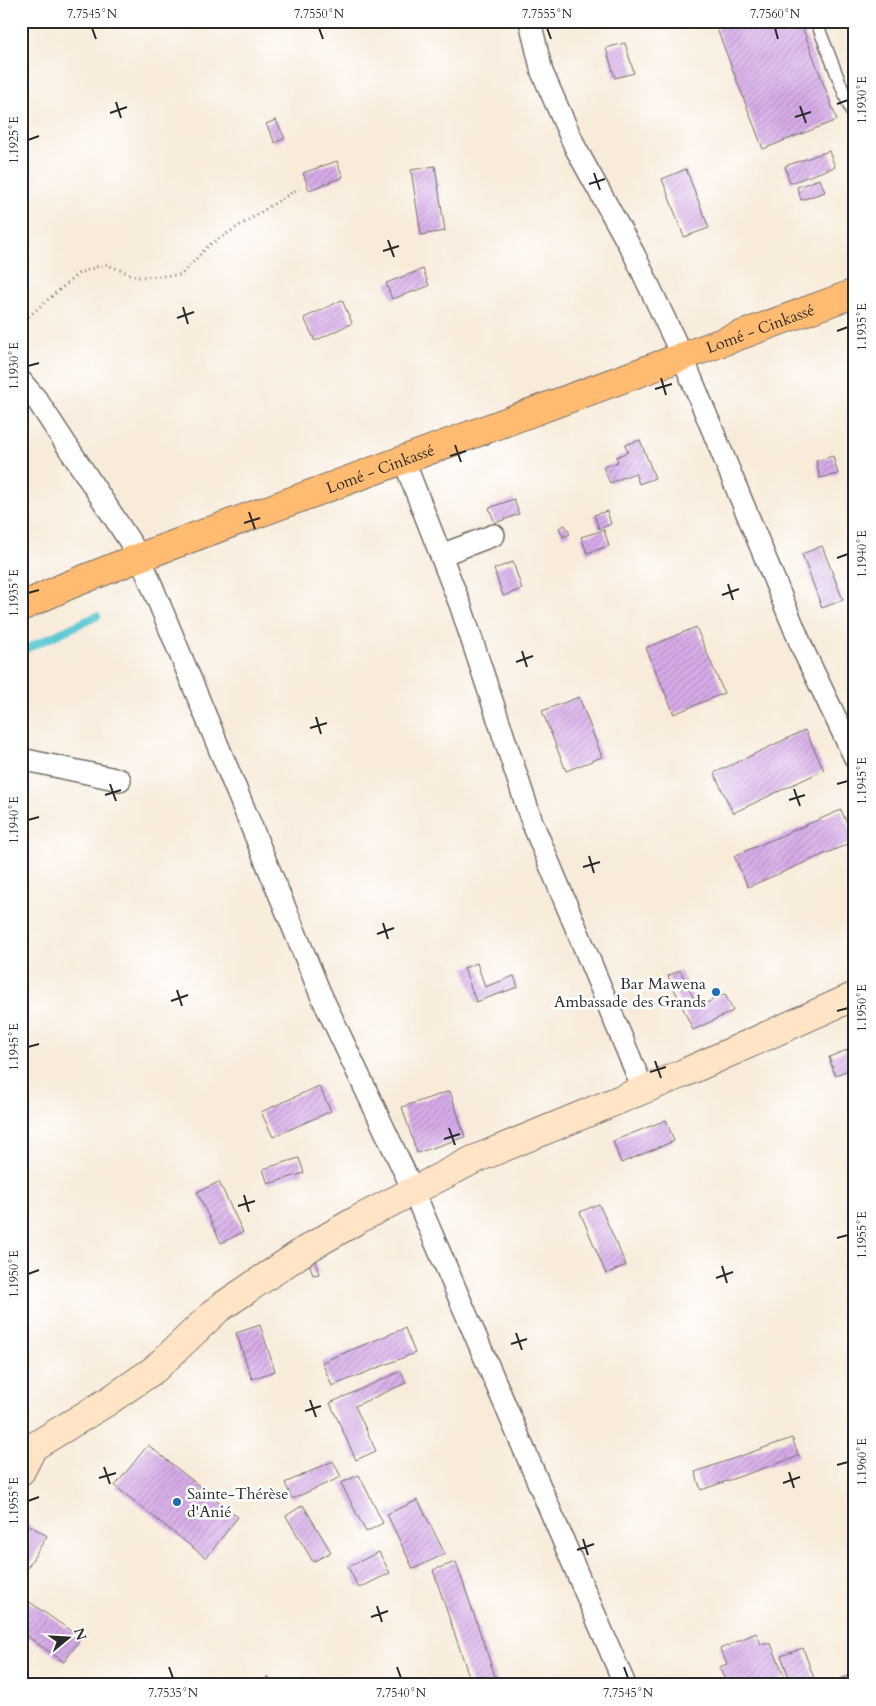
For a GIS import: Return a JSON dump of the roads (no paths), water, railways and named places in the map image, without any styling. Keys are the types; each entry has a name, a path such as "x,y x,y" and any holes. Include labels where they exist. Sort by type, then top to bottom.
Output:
{"highway":[{"name":"Lomé - Cinkassé","path":"21,607 69,585 140,557 855,293"}],"street":[{"path":"530,21 542,72 576,149 634,254 682,356 804,652 855,758"},
{"path":"21,381 37,400 140,557 321,995 413,1190 625,1685"},
{"path":"404,461 461,607 532,822 643,1089"},
{"path":"441,555 494,535"},
{"path":"21,759 120,780"},
{"path":"21,1471 27,1443 107,1402 155,1369 218,1309 307,1249 413,1190 473,1160 692,1069 855,996"}],"lane":[{"path":"816,21 855,121"}],"waterway":[{"path":"21,651 97,616"}],"place":[{"name":"Bar Mawena Ambassade des Grands","path":"716,992"},
{"name":"Sainte-Thérèse d'Anié","path":"177,1502"}]}
